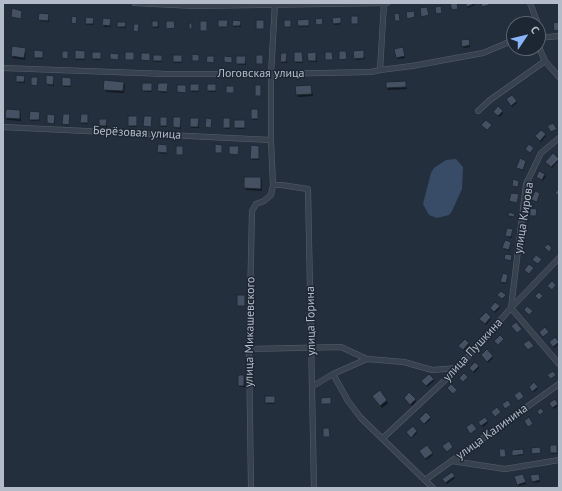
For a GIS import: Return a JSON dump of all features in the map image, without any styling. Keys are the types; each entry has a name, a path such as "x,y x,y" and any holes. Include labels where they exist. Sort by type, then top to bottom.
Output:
{"street":[{"path":"134,3 194,6 385,3 380,70"},
{"path":"530,3 535,16"},
{"path":"273,185 271,74 275,4"},
{"path":"546,37 559,36"},
{"name":"Логовская улица","path":"3,68 167,74 371,72 483,53 506,43"},
{"path":"543,56 545,61 559,76"},
{"path":"478,111 490,100 545,61"},
{"name":"Берёзовая улица","path":"3,127 271,140"},
{"name":"улица Кирова","path":"511,308 526,184 541,153 559,138"},
{"name":"улица Горина","path":"273,185 308,189 314,488"},
{"name":"улица Микашевского","path":"251,488 249,349 252,211 256,204 264,201 271,195 273,185"},
{"name":"улица Пушкина","path":"383,438 458,368 511,308 559,258"},
{"path":"511,308 559,364"},
{"path":"249,349 341,347 367,359 404,362 432,370 458,368"},
{"path":"312,386 333,374 367,359"},
{"path":"333,374 348,401 361,418 433,488"},
{"name":"улица Калинина","path":"425,480 559,384"},
{"path":"452,461 506,468 559,460"}],"water":[{"path":"456,159 463,167 462,189 452,211 449,215 437,218 429,215 423,204 431,173 434,168 446,160"}],"building":[{"path":"457,3 458,9 452,10 450,4"},
{"path":"465,3 476,3 467,7"},
{"path":"481,3 488,3 489,5 482,7"},
{"path":"441,6 442,13 436,14 435,7"},
{"path":"427,7 429,15 421,17 420,8"},
{"path":"12,8 22,11 21,19 11,17"},
{"path":"414,11 415,17 407,19 406,12"},
{"path":"39,13 49,14 48,21 38,20"},
{"path":"399,13 400,21 395,21 394,14"},
{"path":"72,16 77,17 76,24 71,23"},
{"path":"351,16 358,16 358,24 351,24"},
{"path":"86,17 94,18 93,24 85,24"},
{"path":"341,17 341,23 333,24 332,18"},
{"path":"103,18 111,19 110,26 102,25"},
{"path":"322,18 323,24 316,25 315,19"},
{"path":"309,19 309,26 298,26 297,20"},
{"path":"218,20 228,20 227,27 218,27"},
{"path":"233,20 241,21 240,26 232,26"},
{"path":"256,20 264,20 264,29 256,29"},
{"path":"284,20 291,20 291,27 284,27"},
{"path":"152,21 158,21 158,27 152,27"},
{"path":"166,21 174,21 175,28 166,29"},
{"path":"200,21 207,21 207,31 200,31"},
{"path":"117,22 126,22 125,27 117,27"},
{"path":"559,22 559,30 554,31 553,23"},
{"path":"189,23 192,23 192,29 189,29"},
{"path":"134,24 139,24 138,32 133,31"},
{"path":"469,39 470,45 462,47 461,40"},
{"path":"12,46 26,48 24,58 11,56"},
{"path":"403,47 405,56 396,58 394,49"},
{"path":"34,50 43,51 43,58 34,58"},
{"path":"75,50 85,51 85,59 75,59"},
{"path":"364,50 364,58 354,59 353,51"},
{"path":"62,51 68,51 68,59 62,58"},
{"path":"339,51 346,51 347,59 339,60"},
{"path":"92,52 101,52 101,59 92,59"},
{"path":"125,52 134,52 134,60 125,60"},
{"path":"294,52 302,52 303,62 294,62"},
{"path":"316,52 316,61 308,61 307,53"},
{"path":"325,52 332,52 333,60 325,60"},
{"path":"110,53 119,54 118,60 110,59"},
{"path":"141,53 150,53 150,61 141,60"},
{"path":"281,53 287,53 286,62 280,62"},
{"path":"192,54 199,55 199,61 192,61"},
{"path":"153,55 162,55 162,61 153,61"},
{"path":"173,55 182,55 182,62 173,62"},
{"path":"256,55 263,55 263,64 256,64"},
{"path":"207,56 214,56 214,63 206,62"},
{"path":"224,56 232,57 232,63 224,62"},
{"path":"236,56 246,56 245,64 236,64"},
{"path":"16,75 25,76 24,82 16,82"},
{"path":"46,75 54,76 53,85 46,84"},
{"path":"31,77 38,77 37,86 31,85"},
{"path":"62,77 71,78 71,86 62,86"},
{"path":"104,80 124,82 123,91 103,90"},
{"path":"406,81 406,87 386,88 386,82"},
{"path":"142,83 152,83 152,91 142,91"},
{"path":"158,83 168,83 167,92 157,91"},
{"path":"190,84 199,84 199,91 190,91"},
{"path":"207,84 216,84 216,91 207,91"},
{"path":"177,85 186,85 186,93 177,92"},
{"path":"255,85 261,85 261,96 255,96"},
{"path":"311,85 312,94 296,95 295,86"},
{"path":"226,86 234,86 234,93 226,93"},
{"path":"512,95 517,101 511,106 506,99"},
{"path":"498,106 503,111 498,116 493,112"},
{"path":"6,109 20,110 20,119 5,118"},
{"path":"251,109 258,109 258,119 251,119"},
{"path":"30,111 40,112 39,120 29,120"},
{"path":"47,114 55,115 54,124 47,123"},
{"path":"63,114 70,114 69,125 62,124"},
{"path":"81,114 88,114 88,123 80,123"},
{"path":"128,116 137,116 137,126 128,126"},
{"path":"144,116 152,116 151,127 143,126"},
{"path":"160,117 167,117 167,126 160,126"},
{"path":"173,117 181,117 180,128 173,127"},
{"path":"190,118 199,118 198,127 190,127"},
{"path":"206,118 212,119 211,128 205,127"},
{"path":"223,118 230,118 230,128 223,128"},
{"path":"99,119 107,119 106,126 99,126"},
{"path":"234,120 245,120 245,128 234,128"},
{"path":"486,120 492,125 487,130 481,125"},
{"path":"553,123 557,129 551,132 547,126"},
{"path":"541,130 546,134 540,141 535,136"},
{"path":"158,144 167,145 167,153 157,152"},
{"path":"215,144 222,145 222,153 215,153"},
{"path":"529,144 534,148 530,153 525,149"},
{"path":"251,145 259,146 259,159 250,159"},
{"path":"176,146 183,146 183,155 176,155"},
{"path":"229,146 239,146 238,155 229,154"},
{"path":"553,153 559,159 551,167 545,162"},
{"path":"520,158 526,161 523,170 516,168"},
{"path":"539,171 545,174 542,180 536,177"},
{"path":"244,177 261,177 261,189 244,188"},
{"path":"513,179 519,181 518,187 512,186"},
{"path":"559,188 559,196 555,193"},
{"path":"535,191 540,193 537,202 531,200"},
{"path":"511,193 519,194 517,203 509,201"},
{"path":"530,208 537,209 536,216 530,216"},
{"path":"509,212 515,214 514,217 508,216"},
{"path":"507,228 513,229 511,237 505,236"},
{"path":"505,240 511,242 509,250 502,248"},
{"path":"548,244 552,248 549,252 544,247"},
{"path":"505,254 512,255 511,261 504,259"},
{"path":"536,255 542,259 538,264 532,260"},
{"path":"529,264 534,268 529,274 524,270"},
{"path":"503,273 508,275 506,283 500,282"},
{"path":"552,281 556,285 552,290 547,286"},
{"path":"501,291 506,295 502,299 497,295"},
{"path":"539,292 543,296 539,300 535,296"},
{"path":"237,295 245,295 245,306 237,306"},
{"path":"495,302 500,306 494,312 490,308"},
{"path":"527,306 533,311 529,315 524,310"},
{"path":"486,312 491,317 485,324 479,319"},
{"path":"516,322 522,329 517,333 511,326"},
{"path":"545,327 549,332 543,337 539,332"},
{"path":"500,335 504,339 498,345 494,341"},
{"path":"555,337 559,342 553,347 549,342"},
{"path":"465,339 469,343 463,350 458,346"},
{"path":"529,340 534,346 528,350 523,344"},
{"path":"487,349 493,356 487,362 481,355"},
{"path":"475,362 479,366 473,372 469,368"},
{"path":"553,371 556,375 551,379 547,375"},
{"path":"464,373 468,377 463,382 459,378"},
{"path":"429,374 434,379 426,386 421,381"},
{"path":"238,375 244,375 244,386 238,386"},
{"path":"534,382 538,387 532,392 529,387"},
{"path":"451,384 457,390 453,394 447,388"},
{"path":"380,390 387,400 380,406 372,396"},
{"path":"520,391 524,397 518,401 514,395"},
{"path":"409,392 416,399 410,405 404,398"},
{"path":"265,396 275,396 275,403 265,403"},
{"path":"331,397 331,404 321,404 321,398"},
{"path":"555,399 558,404 552,408 549,403"},
{"path":"508,400 511,405 505,409 502,404"},
{"path":"497,407 501,412 495,417 491,412"},
{"path":"541,408 544,412 539,415 537,411"},
{"path":"426,412 431,417 424,424 419,419"},
{"path":"485,417 488,421 481,426 478,422"},
{"path":"529,417 533,424 528,427 524,421"},
{"path":"472,423 477,429 470,434 466,427"},
{"path":"413,426 417,431 411,438 406,432"},
{"path":"323,428 329,428 330,437 323,437"},
{"path":"449,441 453,447 447,452 442,446"},
{"path":"427,445 433,453 425,459 419,451"},
{"path":"550,445 557,445 557,453 550,453"},
{"path":"540,447 541,453 532,454 531,448"},
{"path":"499,449 505,449 506,457 500,457"},
{"path":"523,449 524,454 512,456 512,450"},
{"path":"452,472 455,476 445,483 442,479"},
{"path":"523,474 526,482 517,485 514,476"},
{"path":"539,474 540,480 532,482 530,475"}]}
